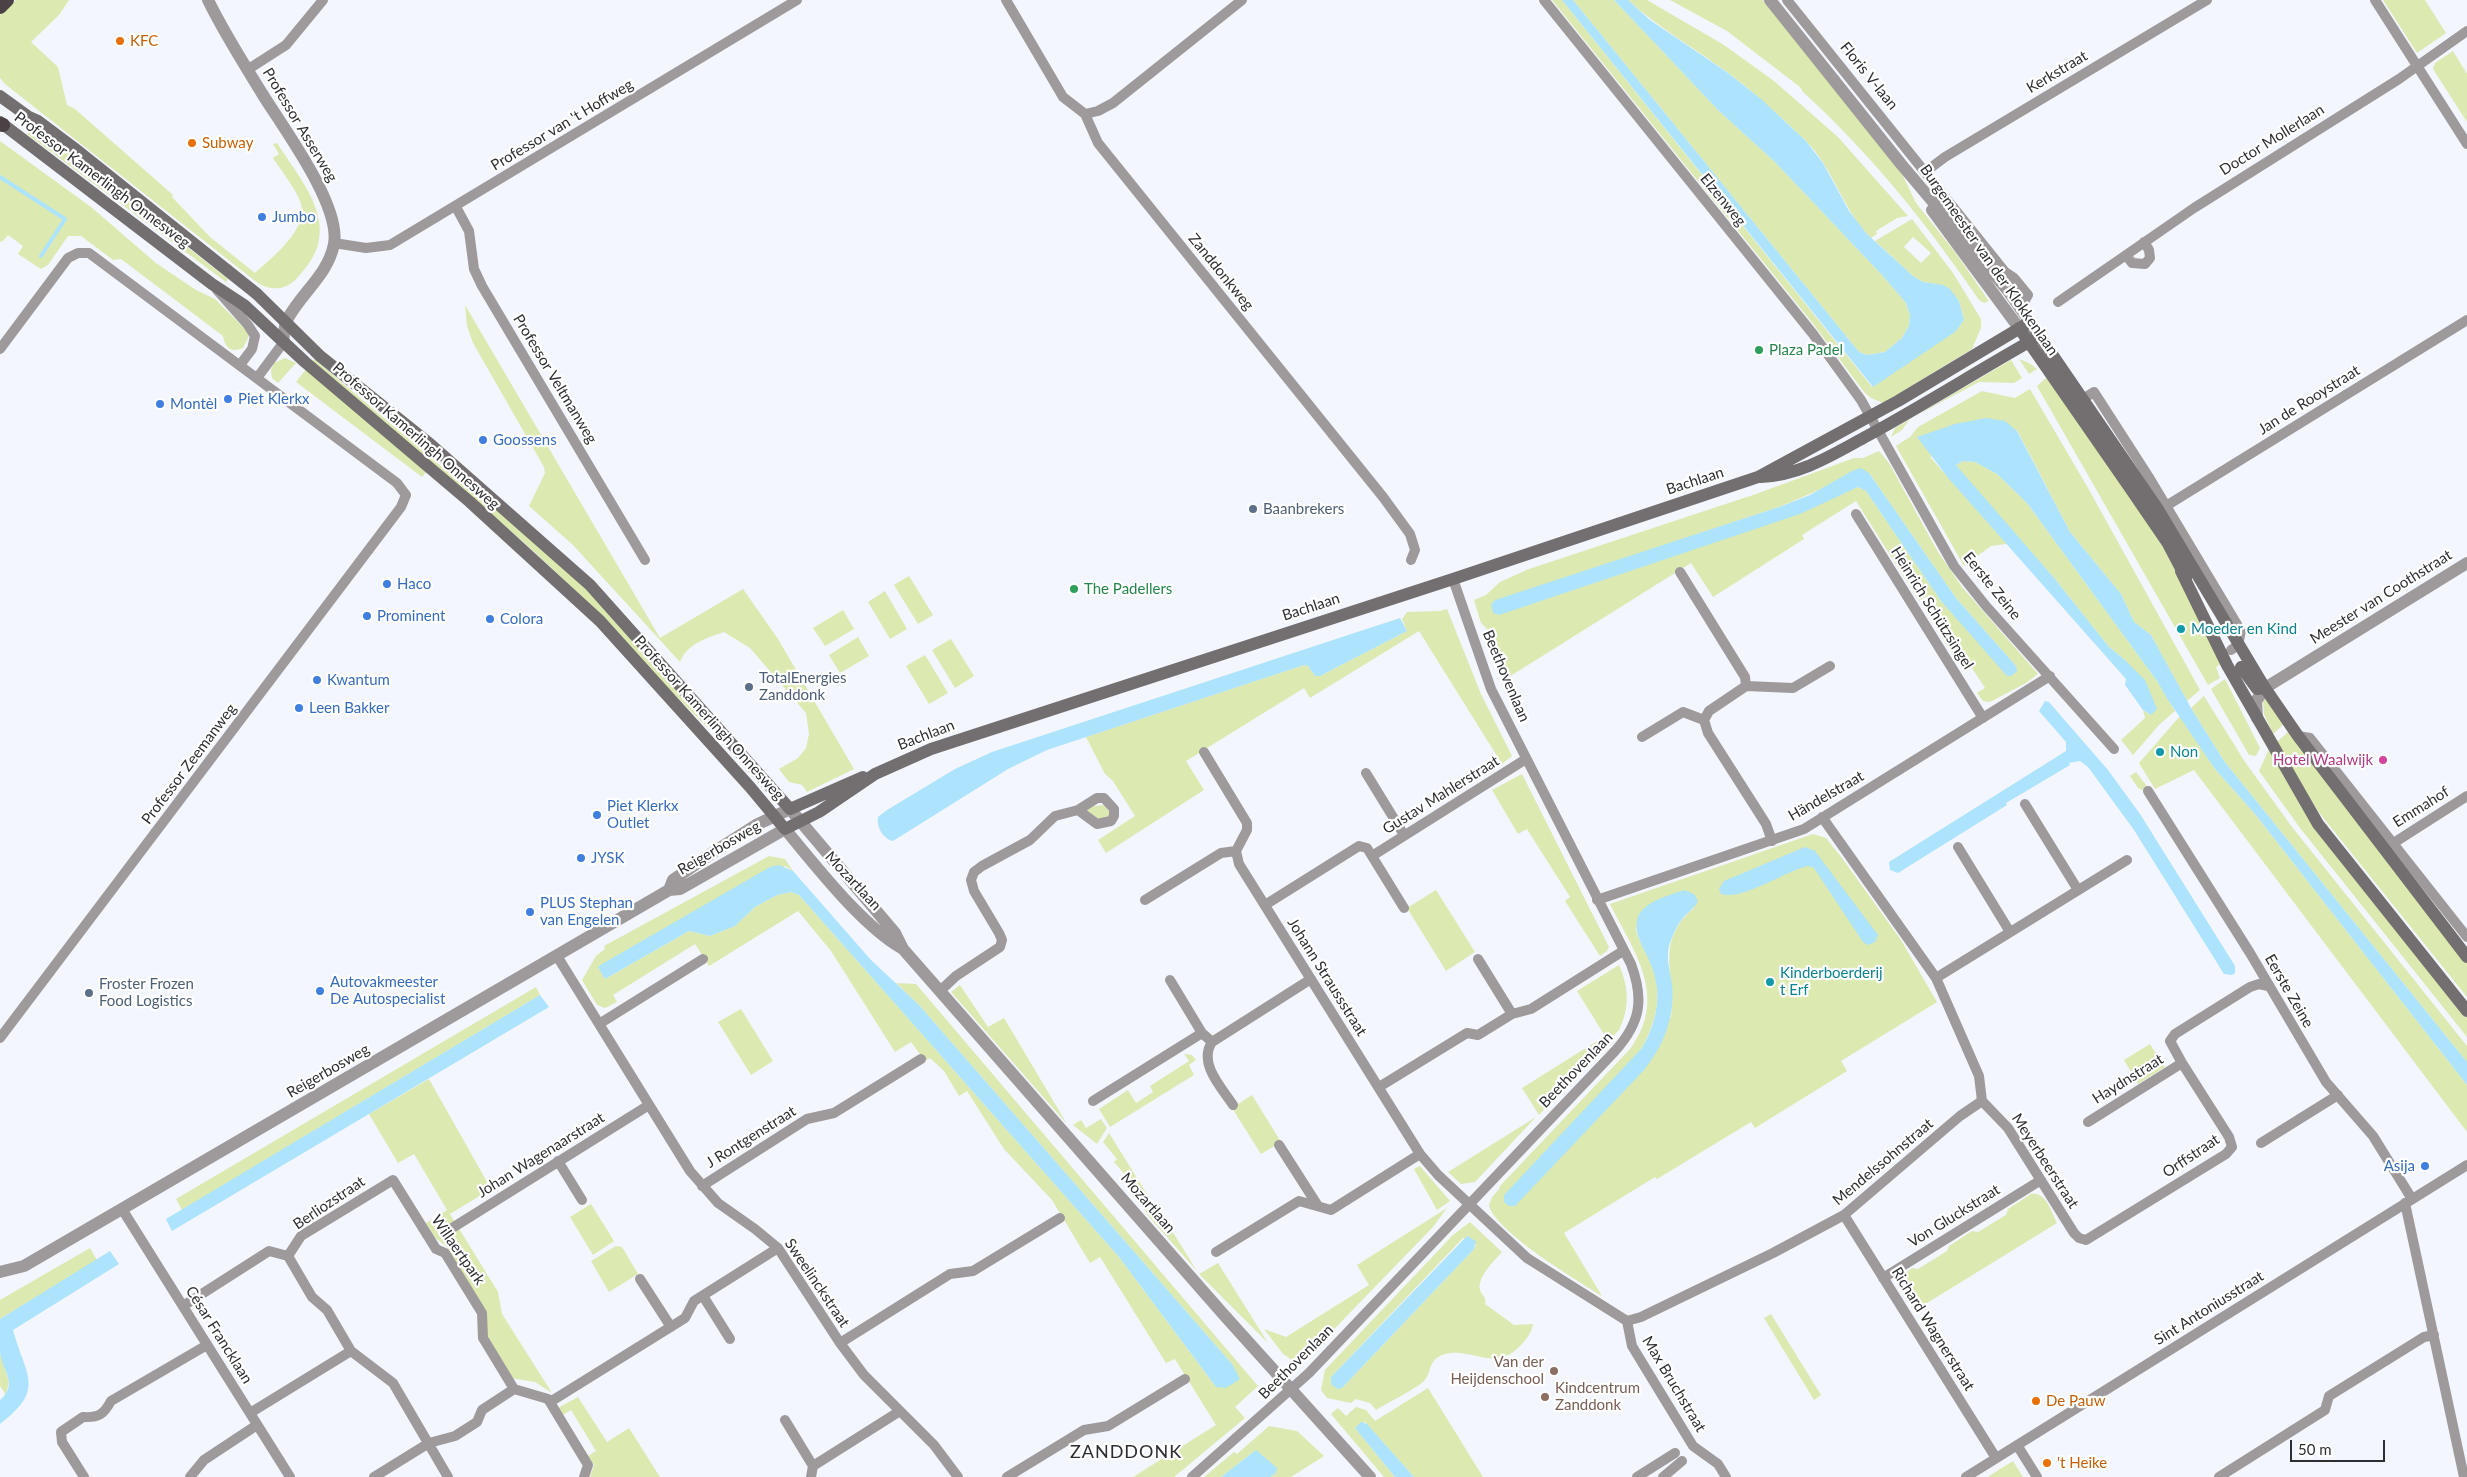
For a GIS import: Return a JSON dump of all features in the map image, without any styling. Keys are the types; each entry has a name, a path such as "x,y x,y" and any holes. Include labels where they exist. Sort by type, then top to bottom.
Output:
{"highway":[{"path":"0,7 7,0"}],"main road":[{"name":"Professor Kamerlingh Onnesweg","path":"0,86 34,113 38,120"},
{"name":"Professor Kamerlingh Onnesweg","path":"0,96 29,117 38,120 257,294 320,356 430,444 590,584 790,809"},
{"name":"Professor Kamerlingh Onnesweg","path":"1,124 212,284 244,305 283,343 463,496 600,621 785,830"},
{"name":"Bachlaan","path":"785,830 801,823 875,774 905,759 949,743 1453,579 1758,477 1783,476 1817,462 2024,325"},
{"name":"Burgemeester van der Klokkenlaan","path":"2024,325 2078,402 2159,511 2235,648"},
{"name":"Bachlaan","path":"1874,423 2034,339"},
{"name":"Burgemeester van der Klokkenlaan","path":"2078,402 2167,542 2256,718 2318,824 2467,1011"},
{"name":"Burgemeester van der Klokkenlaan","path":"2181,571 2298,736 2467,957"},
{"name":"Bachlaan","path":"790,809 858,778 875,774"}],"street":[{"name":"Professor Asserweg","path":"208,0 247,70 310,170 325,199 335,231 334,243 328,263 286,321 283,343"},
{"path":"247,70 286,44 323,0"},
{"name":"Professor van 't Hoffweg","path":"334,243 380,248 397,241 797,0"},
{"name":"Zanddonkweg","path":"1006,0 1064,97 1085,114 1098,143 1410,534 1415,550 1411,560"},
{"path":"1085,114 1098,111 1113,102 1242,0"},
{"name":"Elzenweg","path":"1544,0 1813,334 1861,400 1874,423"},
{"name":"Floris V-laan","path":"1770,0 1901,164"},
{"name":"Floris V-laan","path":"1786,0 1925,172"},
{"name":"Kerkstraat","path":"1925,172 1945,157 2206,0"},
{"path":"2376,0 2467,144"},
{"name":"Doctor Mollerlaan","path":"2058,302 2254,168 2417,66 2467,31"},
{"name":"Burgemeester van der Klokkenlaan","path":"1901,164 1972,246 2020,310 2024,325"},
{"name":"Burgemeester van der Klokkenlaan","path":"1901,164 1950,235 2024,325"},
{"name":"Burgemeester van der Klokkenlaan","path":"1925,172 2005,272 2014,278 2028,295 2020,310"},
{"name":"Professor Veltmanweg","path":"456,207 469,231 474,269 482,286 645,560"},
{"path":"2126,255 2132,263 2145,264 2150,258 2149,250 2144,242"},
{"path":"0,349 68,258 78,253 89,253 257,378 283,343"},
{"path":"212,284 248,325 255,336 252,349 240,365"},
{"name":"Jan de Rooystraat","path":"2166,506 2467,320"},
{"path":"266,327 286,321"},
{"name":"Professor Zeemanweg","path":"0,1038 401,507 406,495 397,483 257,378"},
{"name":"Burgemeester van der Klokkenlaan","path":"2078,402 2094,392 2166,506 2241,631 2235,648"},
{"name":"Eerste Zeine","path":"1874,423 1954,566 1986,606 2114,749"},
{"name":"Heinrich Schützsingel","path":"1856,514 1983,718"},
{"name":"Meester van Coothstraat","path":"2264,688 2467,563"},
{"path":"1680,572 1745,677 1746,686"},
{"name":"Beethovenlaan","path":"1192,1477 1292,1389 1626,1039 1635,1020 1639,999 1638,984 1480,662 1453,579"},
{"path":"1772,841 1766,824 1708,733 1704,720 1709,711 1746,686 1793,688 1830,666"},
{"name":"Händelstraat","path":"1597,900 1772,841 1804,828 2050,676"},
{"path":"2256,718 2256,700 2264,688"},
{"path":"1642,737 1683,712 1704,720"},
{"name":"Burgemeester van der Klokkenlaan","path":"2298,736 2310,738 2467,937"},
{"path":"1145,900 1221,853 1236,851 1247,830 1247,823 1204,752"},
{"name":"Gustav Mahlerstraat","path":"1265,906 1359,846 1370,852 1404,835 1526,759"},
{"path":"1366,773 1404,835"},
{"name":"Eerste Zeine","path":"2148,791 2250,953 2322,1074 2373,1136 2408,1201 2464,1477"},
{"name":"Emmahof","path":"2392,844 2467,796"},
{"path":"2025,804 2078,890"},
{"name":"Reigerbosweg","path":"669,890 673,880 740,835 790,809"},
{"name":"Mozartlaan","path":"790,809 895,933 903,949 941,990 1224,1315 1370,1477"},
{"path":"941,990 956,976 1000,947 1002,940 974,891 971,880 974,872 1030,840 1055,816 1078,810"},
{"path":"1822,817 1936,978 1979,1076 1982,1101"},
{"name":"Reigerbosweg","path":"0,1272 24,1266 669,890 680,889 785,830"},
{"name":"Mozartlaan","path":"785,830 859,912 888,941 903,949"},
{"path":"1958,847 2010,932"},
{"name":"Johann Straussstraat","path":"1236,851 1239,864 1420,1154 1438,1175 1469,1204"},
{"path":"1370,852 1404,908"},
{"path":"1936,978 2127,860"},
{"path":"1379,1087 1467,1033 1478,1035 1512,1014 1531,1009 1623,951"},
{"name":"Sweelinckstraat","path":"557,956 690,1171 718,1202 755,1228 778,1248 840,1343 864,1375 934,1445 958,1477"},
{"path":"599,1024 703,959"},
{"path":"1478,959 1512,1014"},
{"path":"1233,1105 1209,1068 1206,1058 1207,1050 1212,1042 1311,979"},
{"path":"1170,980 1202,1033 1212,1042"},
{"name":"Haydnstraat","path":"2088,1122 2182,1063 2170,1041 2175,1034 2250,987 2259,984 2268,986"},
{"path":"1093,1102 1202,1033"},
{"name":"J Rontgenstraat","path":"702,1186 807,1119 834,1113 921,1059"},
{"name":"Orffstraat","path":"2082,1240 2091,1238 2226,1154 2232,1147 2229,1137 2182,1063"},
{"path":"2261,1143 2338,1095"},
{"name":"Meyerbeerstraat","path":"1982,1101 2008,1128 2074,1234 2082,1240"},
{"name":"Mendelssohnstraat","path":"1627,1321 1641,1317 1773,1253 1844,1215 1960,1116 1982,1101"},
{"name":"Johan Wagenaarstraat","path":"449,1230 649,1105"},
{"path":"1279,1145 1318,1206"},
{"path":"1216,1252 1299,1201 1331,1210 1420,1154"},
{"path":"558,1161 582,1200"},
{"name":"Sint Antoniusstraat","path":"1971,1476 1996,1458 2467,1164"},
{"name":"Berliozstraat","path":"288,1256 301,1236 393,1180"},
{"name":"Willaertpark","path":"393,1180 436,1249 445,1253 482,1314 482,1338 514,1389"},
{"name":"Von Gluckstraat","path":"1883,1278 2041,1180"},
{"path":"1469,1204 1527,1258 1627,1321"},
{"name":"César Francklaan","path":"122,1209 290,1477"},
{"name":"Richard Wagnerstraat","path":"1844,1215 1996,1458"},
{"path":"840,1343 950,1274 973,1271 1060,1218"},
{"path":"550,1402 685,1318 694,1301 778,1248"},
{"path":"183,1306 269,1251 288,1256 312,1296 327,1310 351,1351 393,1383 448,1477"},
{"path":"640,1279 670,1327"},
{"path":"703,1296 730,1339"},
{"name":"Max Bruchstraat","path":"1627,1321 1632,1346 1693,1446 1718,1464 1726,1477"},
{"path":"2219,1477 2325,1410 2329,1396 2424,1337 2434,1335"},
{"path":"84,1477 62,1442 61,1432 83,1417 96,1418 104,1413 111,1400 139,1383 150,1380 207,1345"},
{"path":"250,1413 351,1351"},
{"path":"1008,1477 1084,1430 1108,1426 1185,1378"},
{"path":"374,1477 429,1443 455,1436 477,1422 482,1410 514,1389 548,1399 588,1465 584,1477"},
{"path":"810,1477 813,1466 900,1410"},
{"path":"785,1420 813,1466"},
{"path":"190,1477 204,1460 258,1425"},
{"path":"2017,1445 2037,1477"},
{"path":"1637,1477 1655,1466 1678,1457 1663,1477 1655,1466"}],"green space":[{"path":"16,0 69,0 59,15 31,42 58,67 67,105 75,109 173,195 172,197 210,237 255,273 288,241 300,221 302,211 295,190 273,158 279,154 273,144 277,143 309,193 319,220 320,234 317,248 311,260 294,281 280,288 269,288 259,284 5,84 0,78 0,15"},
{"path":"1552,0 1562,0 1872,387 1964,320 1959,301 1936,284 1923,282 1913,276 1875,241 1912,219 1953,273 1981,319 1981,328 1972,349 1883,403 1871,398 1864,392 1814,325","holes":["1913,237 1931,253 1921,263 1904,247"]},
{"path":"1573,0 1614,0 1719,111 1774,161 1906,303 1910,315 1909,326 1902,338 1885,352 1867,355 1859,352"},
{"path":"1628,0 1647,0 1724,45 1774,81 1838,137 1908,216 1897,218 1876,231 1877,234 1871,238 1853,215 1815,151 1805,140 1737,80 1664,29"},
{"path":"1670,0 1763,0 1902,174 1916,203 1955,252 1989,301 1984,303 1979,300 1939,244 1897,191 1852,140 1800,87 1727,31"},
{"path":"2383,0 2425,0 2446,33 2417,53"},
{"path":"2453,51 2467,74 2467,122 2433,69 2435,63"},
{"path":"33,126 228,279 226,282 27,134"},
{"path":"0,141 91,207 156,263 196,290 215,299 247,331 249,336 243,348 232,350 229,348 225,344 223,336 121,259 113,260 81,236 68,236 48,265 41,269 18,254 23,246 8,235 2,242 0,241"},
{"path":"465,305 660,638 743,589 778,639 854,769 807,792 802,785 789,782 779,769 798,758 806,748 809,734 806,713 750,648 724,632 704,639 692,646 680,662 573,545 529,506 545,473 544,467 473,343 467,326"},
{"path":"285,358 296,363 278,383 272,378 271,370 274,363"},
{"path":"314,359 437,463 477,490 581,583 711,725 708,728 575,591 529,547 312,362"},
{"path":"2019,359 2029,363 2037,369 2029,374"},
{"path":"2011,360 2022,378 2014,383 1979,382 1914,417"},
{"path":"307,368 428,470 422,477 296,382"},
{"path":"2047,377 2160,538 2224,662 2216,667 2220,678 2208,685 2037,386"},
{"path":"2030,389 2088,488 2200,690 2187,701 2151,635 2134,622 2121,594 2070,532 2017,430 1930,457 2007,544 1991,546 1964,566 1896,446 1910,437 1918,427 1982,391 2015,398"},
{"path":"1910,419 1902,430 1891,437 1895,428"},
{"path":"1879,451 1889,463 1938,552 1962,587 2038,674 2026,683 1990,702 1983,701 1977,693 1985,688 1963,654 1955,658 1942,638 1943,634 1949,630 1927,596 1919,601 1856,501 1802,535 1804,539 1713,597 1691,563 1504,680 1487,629 1481,623 1474,600 1486,595 1500,582 1529,569 1756,494 1854,458 1863,458","holes":["1869,473 1956,598 2016,666 1941,601 1866,491 1858,487 1492,602 1782,506 1828,486"]},
{"path":"1963,461 1975,462 1997,474 2027,503 2157,681 2175,711 2159,725 2133,755 2121,740 2145,718 2143,710 2151,715 2125,660 2109,647 2055,579 1959,470 1956,465"},
{"path":"909,576 933,615 918,624 894,585"},
{"path":"885,591 907,629 890,639 868,602"},
{"path":"1447,609 1481,694 1512,756 1502,764 1419,631 1310,698 1304,688 1186,761 1204,790 1106,853 1098,840 1135,816 1113,781 1105,774 1086,737 1304,665 1308,666 1315,676 1320,676 1407,631 1402,619 1407,612"},
{"path":"843,610 854,629 825,646 813,628"},
{"path":"858,637 869,656 840,673 829,655"},
{"path":"951,639 974,676 955,688 932,650"},
{"path":"925,655 948,693 929,704 906,666"},
{"path":"2225,679 2260,748 2256,756 2249,755 2211,689"},
{"path":"2204,696 2245,762 2292,827 2467,1046 2467,1062 2224,761 2191,708"},
{"path":"2267,698 2285,723 2273,734 2264,714 2263,701"},
{"path":"2180,716 2215,769 2255,814 2467,1085 2467,1132 2194,770 2155,789 2139,763"},
{"path":"2290,730 2467,959 2467,997 2317,810 2276,743"},
{"path":"2270,747 2283,774 2467,1014 2467,1037 2300,828 2259,771"},
{"path":"2136,772 2149,789 2146,792 2138,788 2130,776"},
{"path":"1522,774 1609,947 1600,956 1565,901 1570,897 1527,829 1518,834 1492,790"},
{"path":"1104,805 1110,813 1109,816 1099,821 1085,811 1086,807"},
{"path":"1813,834 1826,838 1842,858 1901,940 1937,1002 1841,1061 1847,1071 1755,1128 1751,1122 1657,1179 1655,1177 1564,1233 1602,1296 1538,1255 1505,1228 1494,1216 1489,1205 1499,1187 1630,1049 1641,1030 1647,1011 1644,975 1629,940 1610,904","holes":["1694,908 1682,920 1674,933 1670,945 1671,1017 1509,1206 1642,1048 1647,1039 1654,1020 1657,989 1653,969 1636,929 1642,911"]},
{"path":"769,856 785,859 793,871 785,866 599,967 605,979 689,931 710,936 735,926 755,907 777,895 791,892 799,895 1119,1257 1216,1387 1232,1364 919,1005 896,983 916,984 1258,1386 1235,1407 1245,1418 1174,1477 1133,1477 1216,1425 1175,1359 1166,1363 1100,1257 1090,1263 1052,1200 1004,1149 967,1091 959,1096 944,1071 930,1058 925,1061 911,1042 895,1052 831,951 798,911 709,966 695,944 613,995 617,1002 605,1008 597,1005 582,980 596,956 605,949 604,946"},
{"path":"1436,890 1475,952 1446,971 1407,908"},
{"path":"1619,965 1625,982 1627,998 1623,1022 1619,1030 1539,1115 1522,1088 1605,1036 1577,991"},
{"path":"960,985 988,1027 1004,1018 1067,1124 951,992"},
{"path":"536,987 540,995 182,1210 176,1199"},
{"path":"741,1009 773,1061 751,1075 718,1022"},
{"path":"2150,1044 2165,1067 2138,1084 2124,1060"},
{"path":"1184,1054 1192,1055 1196,1060 1189,1065 1194,1075 1110,1127 1099,1109 1128,1090 1136,1103 1153,1092 1150,1086 1189,1061"},
{"path":"429,1079 491,1189 450,1214 498,1292 502,1314 552,1393 535,1382 510,1378 484,1333 478,1301 446,1246 435,1238 426,1223 447,1210 414,1154 398,1163 369,1114"},
{"path":"1252,1095 1281,1142 1261,1154 1232,1108"},
{"path":"1536,1117 1475,1182 1461,1184 1448,1172"},
{"path":"1101,1119 1107,1128 1097,1144 1073,1125 1081,1120 1086,1128"},
{"path":"1109,1133 1197,1271 1150,1218 1129,1188 1133,1184 1114,1162 1117,1159 1103,1142"},
{"path":"1420,1166 1450,1201 1437,1210 1414,1169"},
{"path":"2031,1194 2036,1194 2045,1199 2057,1223 1914,1311 1899,1287 1899,1278 1912,1268 1918,1269 1947,1251 1949,1246 1972,1231 1978,1232 2006,1215 2008,1209"},
{"path":"591,1204 614,1241 593,1255 570,1217"},
{"path":"1447,1208 1433,1227 1309,1355 1300,1361 1294,1361 1283,1354 1264,1329 1286,1337 1369,1285 1357,1265"},
{"path":"1470,1222 1502,1252 1481,1280 1480,1290 1485,1298 1485,1304 1514,1325 1533,1324 1526,1339 1519,1347 1500,1358 1462,1353 1442,1355 1434,1360 1425,1380 1376,1410 1370,1403 1356,1399 1351,1403 1327,1398 1321,1390 1325,1370 1453,1235","holes":["1463,1238 1476,1245 1342,1388 1331,1377"]},
{"path":"616,1246 622,1247 638,1274 609,1292 591,1261"},
{"path":"90,1248 97,1260 0,1319 0,1300"},
{"path":"1218,1263 1268,1343 1199,1274"},
{"path":"1771,1314 1821,1395 1814,1400 1764,1318"},
{"path":"0,1353 9,1382 6,1395 0,1386"},
{"path":"1428,1388 1483,1477 1414,1477 1365,1422 1355,1428 1395,1477 1384,1477 1331,1414 1338,1408 1346,1416 1356,1407 1366,1410 1375,1421"},
{"path":"578,1397 607,1442 629,1428 660,1477 590,1477 594,1465 588,1456 596,1451 571,1410 563,1415 558,1408"},
{"path":"1269,1426 1297,1431 1324,1456 1291,1477 1270,1477 1276,1473 1256,1450 1221,1477 1204,1477 1234,1452 1237,1454"},
{"path":"2013,1461 2023,1477 1989,1477 1989,1476"}],"water":[{"path":"1562,0 1573,0 1859,352 1867,355 1885,352 1902,338 1909,326 1910,315 1906,303 1774,161 1719,111 1614,0 1628,0 1650,20 1728,73 1761,99 1806,141 1823,163 1849,211 1867,234 1913,276 1923,282 1943,285 1950,289 1959,301 1964,320 1955,332 1873,387"},
{"path":"1986,418 2005,421 2017,431 2070,532 2121,594 2134,622 2151,635 2191,708 2224,761 2467,1062 2467,1085 2255,814 2215,769 2157,681 2027,503 1997,474 1975,462 1963,461 1956,465 2055,579 2109,647 2145,680 2157,709 2151,715 2143,710 2125,685 2126,679 1949,479 1917,437 1955,424"},
{"path":"1861,468 1869,473 1956,598 2016,666 2017,671 2011,676 2007,676 1941,601 1866,491 1858,487 1800,514 1499,615 1493,613 1491,605 1495,600 1782,506 1810,495 1852,471"},
{"path":"1400,618 1407,631 1320,676 1315,676 1308,666 1304,665 1047,750 1008,769 893,841 886,838 879,828 878,817 887,810 955,769 992,752"},
{"path":"2045,701 2049,702 2108,770 2140,814 2235,966 2235,973 2232,975 2224,974 2134,830 2088,767 2080,761 2069,763 2070,765 2006,803 2007,805 1898,873 1890,870 1889,862 2066,751 2066,742 2039,711"},
{"path":"1805,847 1815,851 1878,935 1875,942 1868,945 1863,942 1814,868 1808,866 1752,890 1730,895 1721,894 1719,889 1724,881"},
{"path":"779,865 793,871 871,960 919,1005 1232,1364 1240,1379 1226,1388 1216,1387 1119,1257 799,895 791,892 777,895 755,907 735,926 710,936 689,931 605,979 598,967 602,964 770,867"},
{"path":"1684,890 1694,894 1698,901 1678,924 1669,946 1668,960 1672,984 1672,1008 1667,1030 1657,1051 1644,1070 1515,1206 1509,1206 1504,1202 1504,1195 1642,1048 1654,1020 1657,1005 1657,989 1653,970 1638,937 1637,920 1641,912 1648,905"},
{"path":"540,995 549,1007 172,1231 166,1219"},
{"path":"1467,1236 1476,1241 1474,1249 1342,1388 1337,1389 1331,1384 1331,1377"},
{"path":"110,1251 119,1264 13,1330 27,1371 28,1391 14,1412 0,1424 0,1400 6,1394 9,1383 0,1352 0,1319"},
{"path":"1361,1422 1367,1424 1414,1477 1395,1477 1355,1428"},
{"path":"1256,1450 1277,1468 1276,1473 1270,1477 1221,1477"}],"waterway":[{"path":"0,177 65,219 41,256"}],"place":[{"name":"KFC","path":"120,41"},
{"name":"Subway","path":"192,143"},
{"name":"Jumbo","path":"262,217"},
{"name":"Plaza Padel","path":"1759,350"},
{"name":"Piet Klerkx","path":"228,399"},
{"name":"Montèl","path":"160,404"},
{"name":"Goossens","path":"483,440"},
{"name":"Baanbrekers","path":"1253,509"},
{"name":"Haco","path":"387,584"},
{"name":"The Padellers","path":"1074,589"},
{"name":"Prominent","path":"367,616"},
{"name":"Colora","path":"490,619"},
{"name":"Moeder en Kind","path":"2181,629"},
{"name":"Kwantum","path":"317,680"},
{"name":"TotalEnergies Zanddonk","path":"749,687"},
{"name":"Leen Bakker","path":"299,708"},
{"name":"Non","path":"2160,752"},
{"name":"Hotel Waalwijk","path":"2383,760"},
{"name":"Piet Klerkx Outlet","path":"597,815"},
{"name":"JYSK","path":"581,858"},
{"name":"PLUS Stephan van Engelen","path":"530,912"},
{"name":"Kinderboerderij t Erf","path":"1770,982"},
{"name":"Autovakmeester De Autospecialist","path":"320,991"},
{"name":"Froster Frozen Food Logistics","path":"89,993"},
{"name":"Asija","path":"2425,1166"},
{"name":"Van der Heijdenschool","path":"1554,1371"},
{"name":"Kindcentrum Zanddonk","path":"1545,1397"},
{"name":"De Pauw","path":"2036,1401"},
{"name":"'t Heike","path":"2047,1463"}],"district":[{"name":"ZANDDONK","path":"1126,1452"}]}
